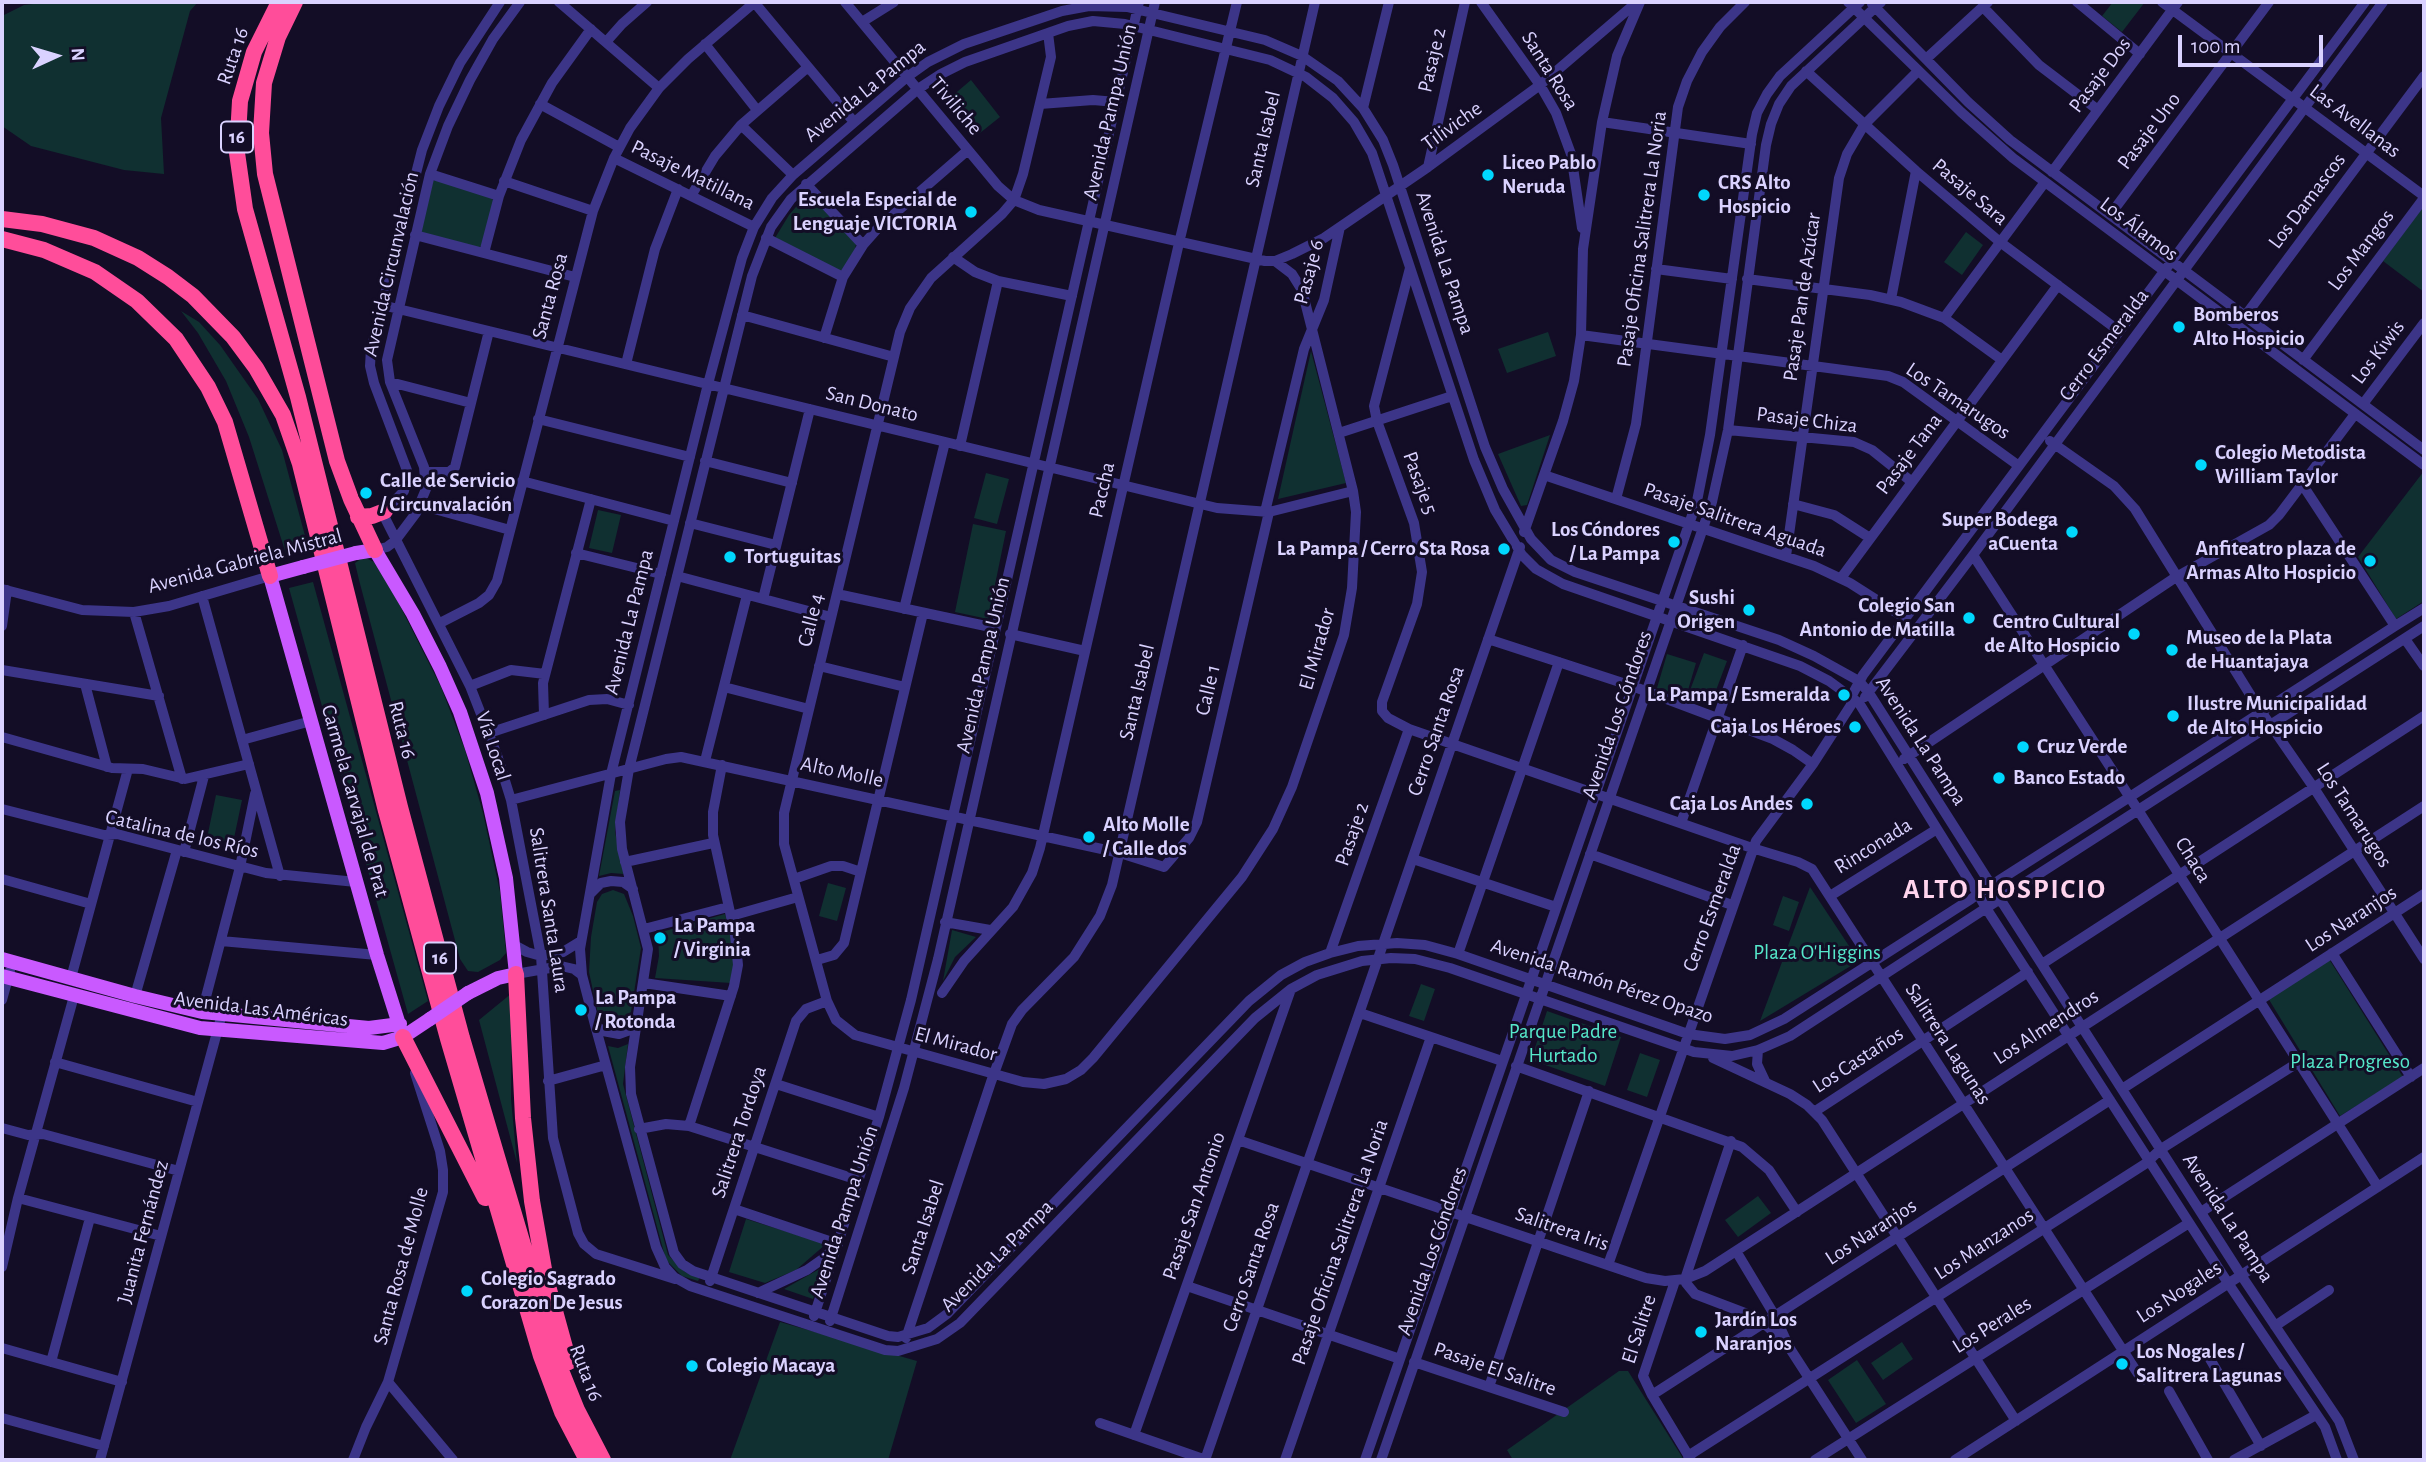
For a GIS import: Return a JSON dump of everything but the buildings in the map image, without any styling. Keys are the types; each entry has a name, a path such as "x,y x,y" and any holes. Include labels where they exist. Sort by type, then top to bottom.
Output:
{"highway":[{"name":"Ruta 16","path":"279,2 254,52 240,101 237,153 245,209 298,397 400,807 458,1026 554,1350 596,1458"},
{"path":"295,2 278,37 268,67 261,116 262,153 270,199 331,440 344,481 375,550"},
{"name":"Ruta 16","path":"2,219 42,224 93,238 138,258 168,277 193,296 233,337 257,368 275,399 300,464 413,912 517,1278 551,1384 571,1431 596,1458"},
{"path":"2,239 44,250 95,272 137,301 176,339 208,387 225,422 270,576"},
{"path":"359,517 385,511"},
{"path":"516,974 525,1136 538,1238 569,1364 596,1458"},
{"path":"401,1031 472,1168 517,1278"}],"main road":[{"name":"Avenida Gabriela Mistral","path":"270,576 375,550"},
{"name":"Vía Local","path":"375,550 432,649 469,736 501,850 516,974"},
{"name":"Carmela Carvajal de Prat","path":"270,576 401,1031"},
{"name":"Avenida Las Américas","path":"7,960 202,1012 401,1031"},
{"name":"Avenida Las Américas","path":"5,977 188,1025 373,1043 392,1041 401,1031 430,1018 468,993 498,978 516,974"}],"street":[{"name":"Avenida Circunvalación","path":"385,511 404,491 408,473 372,375 371,349 414,172 430,128 460,63 499,2"},
{"name":"Avenida Circunvalación","path":"395,541 420,505 426,489 425,472 390,382 387,360 415,235 430,174 447,126 494,39 520,2"},
{"path":"559,2 659,88"},
{"path":"606,42 647,2"},
{"path":"754,2 854,122"},
{"name":"Santa Rosa","path":"440,623 479,603 489,595 497,581 593,211 616,153 659,88 754,2"},
{"name":"Tiviliche","path":"845,2 998,186 1014,200"},
{"path":"862,22 894,2"},
{"name":"Paccha","path":"942,993 964,961 1013,907 1027,884 1043,836 1237,2"},
{"name":"Santa Isabel","path":"901,1351 993,1074 1017,1017 1064,970 1092,930 1109,893 1314,2"},
{"path":"1363,108 1388,2"},
{"name":"Pasaje 2","path":"1428,167 1465,2"},
{"name":"Santa Rosa","path":"1481,2 1540,85 1556,113 1567,141 1579,205 1583,249"},
{"name":"Tiliviche","path":"1275,261 1340,228 1428,167 1540,85 1639,2"},
{"name":"Cerro Santa Rosa","path":"1205,1460 1569,401 1581,335 1583,249 1602,122 1618,56 1639,2"},
{"name":"Pasaje Oficina Salitrera La Noria","path":"1616,499 1634,436 1673,133 1682,95 1693,67 1720,27 1745,2"},
{"path":"2077,2 2140,54"},
{"name":"Las Avellanas","path":"2162,2 2175,6 2231,53 2424,197"},
{"name":"Pasaje Uno","path":"2110,215 2269,2"},
{"name":"Cerro Esmeralda","path":"1608,1265 1752,848 1854,702 1859,681 2365,2"},
{"name":"Cerro Esmeralda","path":"1854,702 1868,693 1973,555 2383,2"},
{"name":"Avenida Los Cóndores","path":"1381,1460 1719,475 1728,430 1747,279 1771,124 1785,95 1876,3"},
{"name":"Los Álamos","path":"1876,3 1926,59 1991,123 2052,172 2424,450"},
{"name":"Avenida Los Cóndores","path":"1365,1460 1689,524 1707,456 1751,144 1758,113 1773,85 1854,4"},
{"name":"Los Álamos","path":"1854,4 1864,18 1983,132 2163,272 2424,466"},
{"path":"1926,59 1985,4 2039,65 2098,110"},
{"name":"Avenida La Pampa","path":"1255,1018 960,1323 937,1339 901,1351 885,1350 707,1291 679,1280 669,1272 658,1254 582,975 581,941 611,774 708,384 754,227 772,198 793,175 907,77 939,56 964,44 1076,5 1154,7 1265,40 1302,56 1338,81 1363,108 1383,140 1400,186 1485,447 1503,489 1538,547 1561,566 1787,644 1829,663 1859,681 2241,1275 2339,1421 2354,1460"},
{"name":"Avenida Pampa Unión","path":"811,1325 879,1116 898,1048 1138,5"},
{"name":"Pasaje Dos","path":"2052,172 2175,6"},
{"name":"Avenida Pampa Unión","path":"827,1331 914,1052 1154,7"},
{"name":"Avenida La Pampa","path":"1249,1001 957,1306 937,1322 907,1336 888,1336 712,1278 687,1268 674,1253 639,1129 630,1081 648,949 625,862 621,822 629,769 756,263 766,238 784,208 806,184 918,89 965,62 1068,26 1093,21 1134,26 1258,56 1298,73 1325,90 1348,114 1372,153 1487,494 1519,551 1536,569 1563,584 1800,666 1829,681 1854,702 2189,1223 2325,1427 2337,1460"},
{"path":"484,253 499,196 521,140 565,64 591,29"},
{"path":"1048,33 1051,57 1023,174 1014,200 1031,208 1104,226 1255,261 1275,261"},
{"path":"705,44 757,110"},
{"path":"691,196 715,156 741,125 808,67"},
{"name":"Pasaje Sara","path":"1806,71 1916,171 2000,242 2119,331"},
{"name":"Pasaje Pan de Azúcar","path":"1786,556 1839,178 1847,154 1864,125 1918,71"},
{"name":"Los Damascos","path":"2245,316 2424,76"},
{"path":"1040,104 1093,100 1116,102"},
{"name":"Pasaje Matillana","path":"540,104 678,189 754,227"},
{"path":"1602,122 1751,144"},
{"path":"741,125 793,175"},
{"path":"824,338 843,277 863,245 878,228 968,150"},
{"path":"1891,299 1916,171"},
{"path":"430,174 499,196"},
{"path":"504,181 593,211"},
{"path":"1944,318 2045,182"},
{"path":"806,184 863,245"},
{"path":"626,364 655,249 678,189"},
{"name":"Los Mangos","path":"2303,359 2424,197"},
{"name":"Calle 4","path":"898,1048 862,1039 836,1020 827,1001 782,829 819,666 905,320 916,297 931,278 1014,200"},
{"name":"Pasaje 6","path":"1267,512 1304,349 1324,300 1340,228"},
{"path":"415,235 575,277"},
{"name":"Pasaje Matillana","path":"766,238 843,277"},
{"path":"953,257 975,272 998,281 1072,296"},
{"name":"El Mirador","path":"898,1048 1023,1082 1060,1082 1081,1070 1231,890 1265,842 1292,787 1347,620 1352,588 1356,512 1313,326 1300,284 1275,261"},
{"name":"Pasaje 5","path":"1381,711 1417,604 1422,572 1414,523 1374,406 1410,268"},
{"path":"1656,270 1732,279"},
{"path":"1747,279 1891,299 1944,318 2002,360"},
{"path":"960,446 998,281"},
{"name":"Pasaje Tana","path":"1840,578 2058,285"},
{"path":"2139,304 2153,313"},
{"name":"San Donato","path":"382,305 1228,510 1267,512 1353,491"},
{"path":"742,315 894,357"},
{"path":"2128,319 2141,329"},
{"name":"Los Kiwis","path":"2363,404 2424,323"},
{"path":"425,472 447,473 454,469 489,331"},
{"name":"Los Tamarugos","path":"1581,335 1896,379 2019,466"},
{"path":"390,382 471,403"},
{"path":"1339,433 1452,396"},
{"path":"763,599 810,409"},
{"name":"Los Kiwis","path":"1896,764 2176,577 2269,525 2355,414"},
{"path":"538,419 690,457"},
{"name":"Pasaje Chiza","path":"1728,430 1844,440 1863,445 1912,482"},
{"name":"Los Tamarugos","path":"2042,435 2126,497 2262,712 2424,959"},
{"path":"904,609 945,442"},
{"path":"705,461 792,482"},
{"path":"2017,494 2019,466"},
{"name":"Pasaje Salitrera Aguada","path":"1544,475 1786,556 1840,578 1905,618"},
{"path":"522,481 674,521"},
{"path":"2302,484 2395,626"},
{"path":"544,715 542,692 545,674 591,499"},
{"path":"1793,504 1834,515 1870,538"},
{"path":"420,505 510,530"},
{"path":"375,550 387,547 395,541 386,522 385,511"},
{"name":"Calle 1","path":"1164,867 1189,838 1197,822 1267,512"},
{"path":"690,523 776,545"},
{"name":"Salitrera Santa Laura","path":"395,541 440,623 470,686 511,800 541,956 548,1081 555,1147 578,1233 584,1244 601,1256 679,1280"},
{"path":"576,553 661,574"},
{"name":"Chaca","path":"1973,555 2378,1187"},
{"name":"Avenida Gabriela Mistral","path":"4,590 82,610 134,612 169,606 270,576"},
{"path":"677,576 831,617"},
{"path":"2,626 4,590"},
{"path":"837,594 995,628"},
{"path":"705,761 747,595"},
{"path":"202,596 280,876"},
{"name":"Avenida Ramón Pérez Opazo","path":"1249,1001 1281,975 1330,953 1383,944 1425,945 1688,1034 1725,1039 1762,1031 2424,608"},
{"path":"134,612 182,779"},
{"path":"817,960 834,955 844,943 923,613"},
{"name":"Avenida Ramón Pérez Opazo","path":"1255,1018 1291,989 1331,969 1378,958 1415,959 1439,964 1526,993 1683,1049 1732,1056 1758,1051 1780,1042 2424,626"},
{"path":"1010,634 1085,651"},
{"path":"1488,639 1632,686 1718,718 1780,742 1813,764"},
{"path":"2406,639 2424,666"},
{"path":"1681,824 1743,645"},
{"path":"1458,954 1559,662"},
{"path":"819,666 905,687"},
{"path":"2,670 159,696"},
{"path":"470,686 506,671 545,674"},
{"path":"85,684 107,767"},
{"path":"724,687 809,709"},
{"path":"489,733 595,699 629,705"},
{"name":"Salitrera Lagunas","path":"1381,711 1388,718 1409,729 1806,865 1817,874 2142,1380"},
{"path":"2042,964 2424,716"},
{"path":"242,740 311,721"},
{"name":"Pasaje 2","path":"1330,953 1409,729"},
{"path":"2,737 107,767 143,769 182,779 248,764"},
{"name":"Alto Molle","path":"511,800 673,758 705,761 1120,853 1164,867"},
{"path":"689,1126 731,996 738,955 713,843 713,812 722,765"},
{"path":"71,978 128,769"},
{"path":"135,996 204,776"},
{"path":"202,1012 240,867 256,790"},
{"name":"Los Almendros","path":"1680,1280 1705,1271 2424,806"},
{"name":"Catalina de los Ríos","path":"2,809 104,835 117,834 280,876 356,882"},
{"name":"Rinconada","path":"1830,896 1937,829"},
{"path":"625,862 713,843"},
{"path":"1590,854 1732,905"},
{"path":"1412,859 1556,907"},
{"path":"794,879 831,866 843,866 861,872"},
{"path":"2,879 91,904"},
{"path":"590,894 597,886 611,881 623,882 633,889"},
{"name":"Los Naranjos","path":"2122,1088 2424,894"},
{"path":"644,929 798,897"},
{"path":"945,922 990,930"},
{"path":"221,941 377,955"},
{"path":"514,945 541,956 563,952 581,941"},
{"path":"2332,953 2411,1077"},
{"path":"2,1000 7,960"},
{"path":"516,974 566,966 582,975"},
{"name":"Los Castaños","path":"1814,1112 2028,972"},
{"path":"644,983 731,996"},
{"name":"Pasaje San Antonio","path":"1134,1435 1291,989"},
{"path":"2,1267 35,1134 74,996"},
{"name":"Salitrera Tordoya","path":"707,1291 799,1016 810,1007 827,1001"},
{"path":"1360,1013 1502,1061"},
{"name":"Juanita Fernández","path":"100,1460 222,1014"},
{"path":"595,1025 603,1031 619,1034 638,1022"},
{"name":"Santa Rosa de Molle","path":"354,1460 366,1427 388,1382 441,1203 444,1181 440,1151 401,1031"},
{"name":"Pasaje Oficina Salitrera La Noria","path":"1285,1460 1431,1037"},
{"path":"1758,1051 1756,1064 1765,1081"},
{"path":"1704,1054 1790,1094 1814,1112 1836,1139 2015,1421"},
{"path":"55,1062 198,1102"},
{"name":"Los Manzanos","path":"1689,1458 2149,1161 2161,1149 2299,1062"},
{"path":"548,1081 606,1065"},
{"path":"1517,1066 1731,1141 1752,1153 1769,1170 1797,1212"},
{"path":"2201,1212 2424,1068"},
{"path":"776,1084 879,1116"},
{"path":"1489,1387 1589,1091"},
{"name":"Los Naranjos","path":"1652,1395 2110,1100"},
{"path":"639,1129 666,1124 689,1126 858,1180"},
{"path":"2,1128 28,1135 43,1134 179,1171"},
{"path":"1238,1140 1465,1217"},
{"name":"El Salitre","path":"1689,1458 1643,1376 1731,1141"},
{"name":"Los Nogales","path":"1955,1460 2424,1157"},
{"path":"18,1198 161,1236"},
{"path":"734,1209 838,1244 807,1270 758,1293"},
{"path":"2,1212 14,1215"},
{"name":"Salitrera Iris","path":"1465,1217 1646,1278 1680,1280"},
{"path":"51,1362 90,1218"},
{"name":"Los Perales","path":"1815,1460 2189,1223"},
{"path":"1736,1251 1775,1316 1787,1344 1862,1460"},
{"path":"1680,1280 1695,1294 1744,1311 1765,1322 1787,1344"},
{"name":"Pasaje El Salitre","path":"1186,1286 1400,1359"},
{"path":"2276,1326 2329,1290"},
{"path":"2,1348 121,1382"},
{"path":"2210,1359 2260,1446"},
{"name":"Pasaje El Salitre","path":"1414,1362 1564,1412"},
{"path":"388,1382 453,1460"},
{"path":"2169,1391 2208,1460"},
{"path":"2234,1460 2316,1415"},
{"path":"2,1418 104,1446"},
{"path":"1100,1423 1205,1460"}],"green space":[{"path":"51,2 198,2 190,11 161,118 164,174 124,170 31,146 2,126 2,16 24,5"},
{"path":"2113,2 2145,2 2122,32 2102,16"},
{"path":"971,80 1000,117 980,133 951,97"},
{"path":"438,179 491,197 494,202 484,244 478,248 423,234 421,230 433,181"},
{"path":"808,193 856,244 843,270 840,271 775,238 789,215"},
{"path":"2424,205 2424,292 2383,261"},
{"path":"1966,232 1983,245 1962,275 1944,262"},
{"path":"181,311 199,322 220,345 258,399 282,450 308,547 286,554 249,437 226,381 198,333"},
{"path":"1548,332 1556,356 1507,373 1498,349"},
{"path":"1311,351 1346,483 1278,499"},
{"path":"1550,435 1527,505 1521,506 1498,454"},
{"path":"2424,471 2424,601 2396,619 2358,557"},
{"path":"986,473 1009,479 997,524 974,518"},
{"path":"598,510 621,515 612,553 589,548"},
{"path":"973,524 1006,531 988,619 955,612"},
{"path":"364,557 374,562 389,584 441,687 465,750 483,813 500,892 506,953 500,960 478,972 468,971 460,959 359,580 355,563"},
{"path":"313,582 428,1001 408,1014 289,588"},
{"path":"1704,653 1727,661 1712,701 1689,693"},
{"path":"1667,654 1696,663 1686,697 1657,688"},
{"path":"620,790 615,832 624,874 599,876 615,791"},
{"path":"216,795 242,800 233,843 207,838"},
{"path":"828,883 846,888 837,921 819,916"},
{"name":"Plaza O'Higgins","path":"1810,887 1859,961 1760,1021"},
{"path":"613,890 624,894 641,948 631,1012 622,1024 607,1025 598,1014 589,972 597,902 602,894"},
{"path":"1783,896 1799,902 1789,931 1773,925"},
{"path":"725,914 736,953 731,983 655,978 659,956 658,933"},
{"path":"952,930 976,937 955,957 943,981"},
{"name":"Plaza Progreso","path":"2329,959 2403,1077 2340,1116 2268,998"},
{"path":"1421,984 1435,989 1424,1021 1409,1016"},
{"path":"512,993 511,1099 517,1163 479,1020"},
{"name":"Parque Padre Hurtado","path":"1547,1011 1621,1037 1605,1086 1531,1060"},
{"path":"628,1044 623,1084 668,1255 685,1272 700,1277 698,1281 682,1276 666,1260 608,1046 618,1048"},
{"path":"1640,1053 1660,1060 1647,1097 1627,1090"},
{"path":"1758,1196 1771,1213 1738,1237 1725,1220"},
{"path":"746,1219 826,1244 796,1270 765,1283 729,1272"},
{"path":"825,1266 813,1299 784,1289"},
{"path":"780,1322 917,1361 888,1460 730,1460"},
{"path":"1902,1342 1913,1359 1883,1380 1871,1363"},
{"path":"1857,1360 1886,1404 1856,1423 1828,1380"},
{"path":"1619,1371 1628,1371 1684,1460 1513,1460 1507,1450"}],"place":[{"name":"Liceo Pablo Neruda","path":"1488,175"},
{"name":"CRS Alto Hospicio","path":"1704,195"},
{"name":"Escuela Especial de Lenguaje VICTORIA","path":"971,212"},
{"name":"Bomberos Alto Hospicio","path":"2179,327"},
{"name":"Colegio Metodista William Taylor","path":"2201,465"},
{"name":"Calle de Servicio / Circunvalación","path":"366,493"},
{"name":"Super Bodega aCuenta","path":"2072,532"},
{"name":"Los Cóndores / La Pampa","path":"1674,542"},
{"name":"La Pampa / Cerro Sta Rosa","path":"1504,549"},
{"name":"Tortuguitas","path":"730,557"},
{"name":"Anfiteatro plaza de Armas Alto Hospicio","path":"2370,561"},
{"name":"Sushi Origen","path":"1749,610"},
{"name":"Colegio San Antonio de Matilla","path":"1969,618"},
{"name":"Centro Cultural de Alto Hospicio","path":"2134,634"},
{"name":"Museo de la Plata de Huantajaya","path":"2172,650"},
{"name":"La Pampa / Esmeralda","path":"1844,695"},
{"name":"Ilustre Municipalidad de Alto Hospicio","path":"2173,716"},
{"name":"Caja Los Héroes","path":"1855,727"},
{"name":"Cruz Verde","path":"2023,747"},
{"name":"Banco Estado","path":"1999,778"},
{"name":"Caja Los Andes","path":"1807,804"},
{"name":"Alto Molle / Calle dos","path":"1089,837"},
{"name":"La Pampa / Virginia","path":"660,938"},
{"name":"La Pampa / Rotonda","path":"581,1010"},
{"name":"Colegio Sagrado Corazon De Jesus","path":"467,1291"},
{"name":"Jardín Los Naranjos","path":"1701,1332"},
{"name":"Los Nogales / Salitrera Lagunas","path":"2122,1364"},
{"name":"Colegio Macaya","path":"692,1366"}],"district":[{"name":"ALTO HOSPICIO","path":"2005,890"}]}
